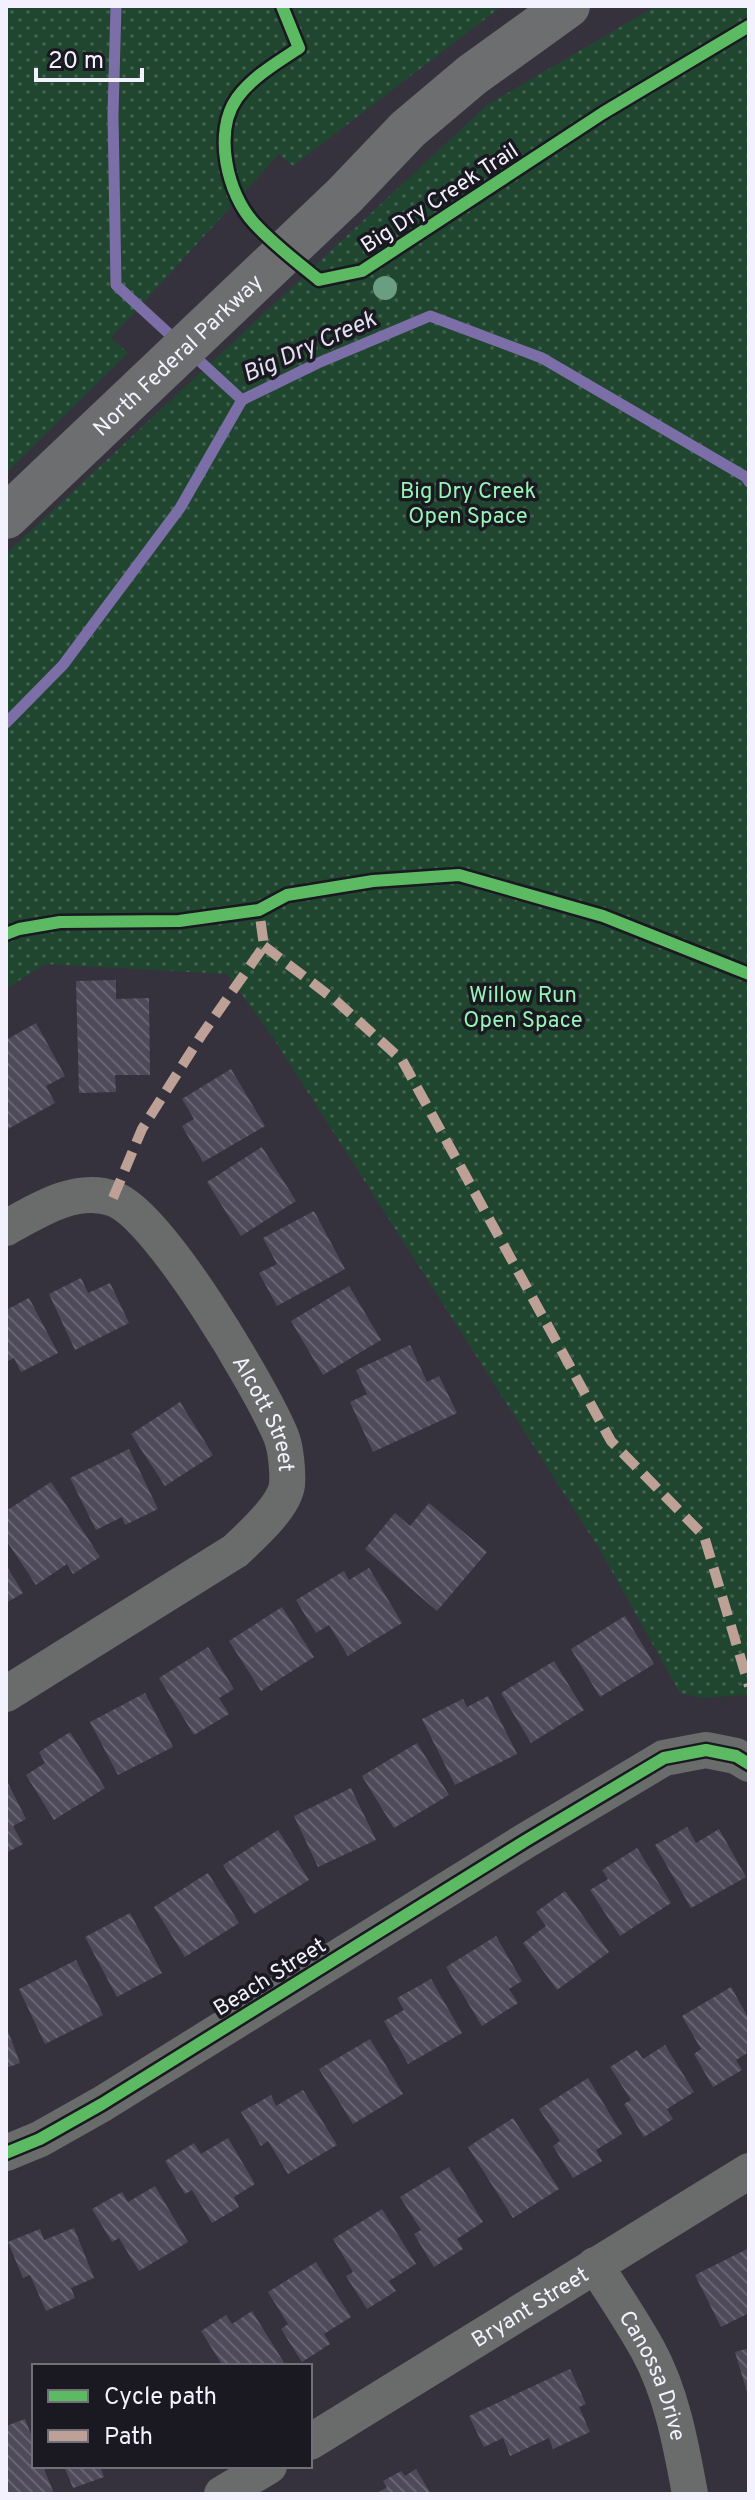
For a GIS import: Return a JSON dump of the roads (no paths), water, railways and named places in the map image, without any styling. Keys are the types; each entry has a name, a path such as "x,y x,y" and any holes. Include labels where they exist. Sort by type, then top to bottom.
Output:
{"main road":[{"name":"North Federal Parkway","path":"6,517 344,196 408,129 472,75 568,6"}],"street":[{"name":"Alcott Street","path":"6,1228 36,1211 86,1194 113,1198 129,1207 179,1262 260,1393 283,1440 287,1486 262,1524 235,1551 6,1694"},
{"name":"Beach Street","path":"6,2153 40,2139 102,2104 664,1758 706,1750 736,1756 749,1764"},
{"name":"Bryant Street","path":"312,2441 749,2171"},
{"name":"Canossa Drive","path":"595,2265 649,2352 667,2394 690,2494"},
{"path":"222,2494 266,2468"}],"waterway":[{"name":"Big Dry Creek","path":"116,6 113,115 116,285 179,343"},
{"name":"Big Dry Creek","path":"192,354 242,400 318,363 430,316 542,358 746,477 749,482"},
{"path":"6,723 63,665 180,508 242,400"}],"park label":[{"name":"Big Dry Creek Open Space","path":"468,502"},
{"name":"Willow Run Open Space","path":"523,1006"}]}
